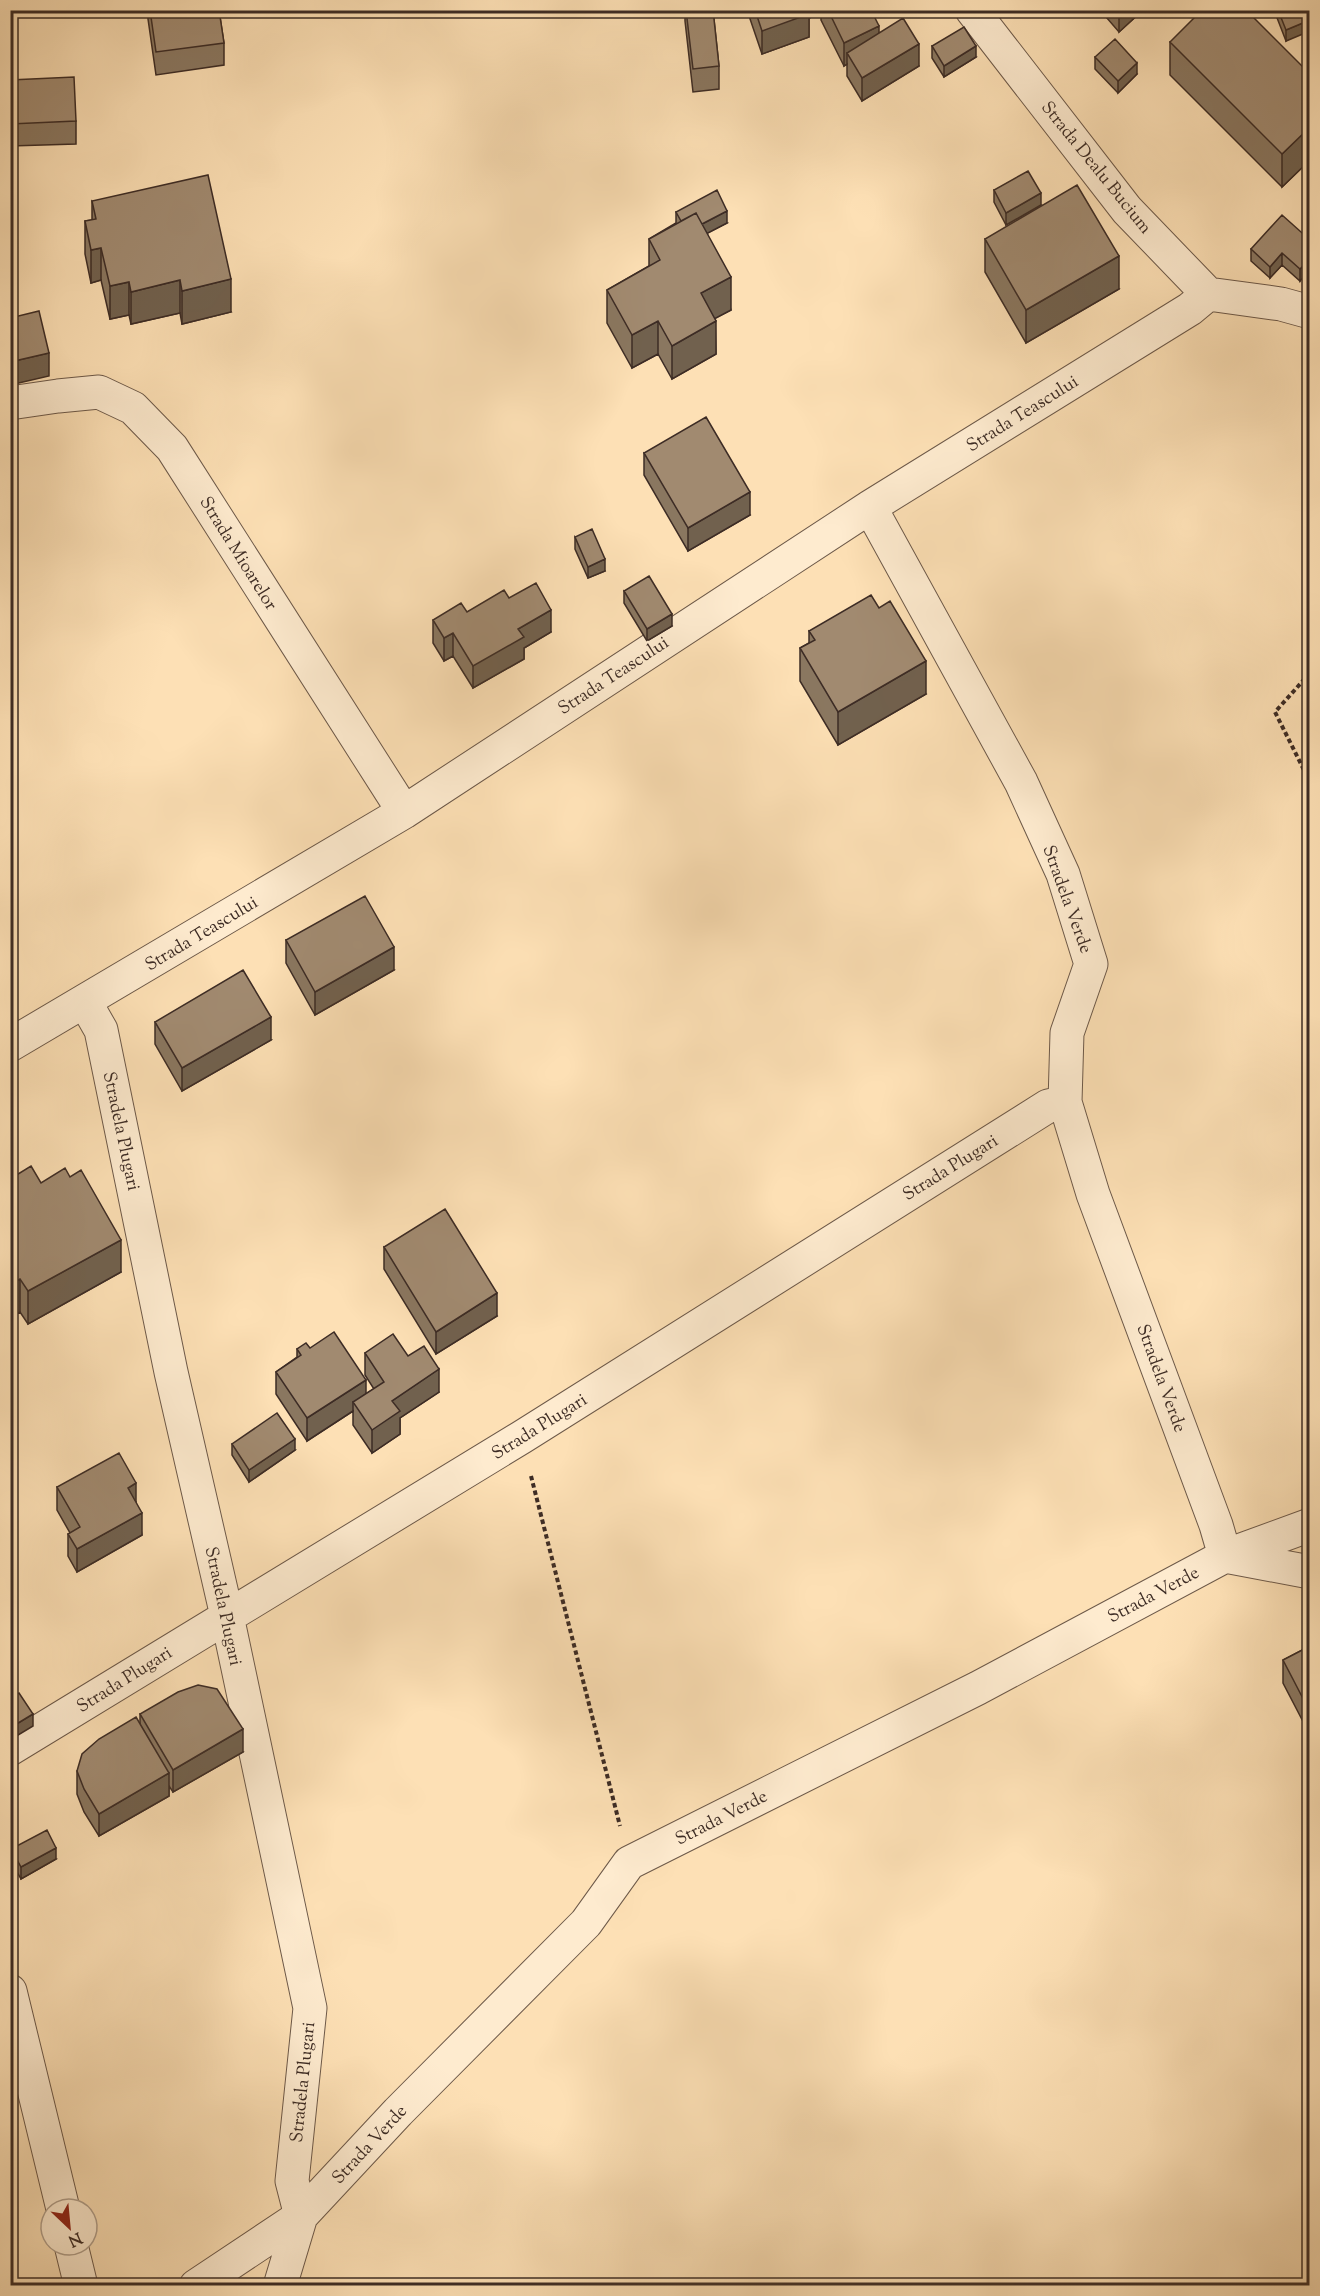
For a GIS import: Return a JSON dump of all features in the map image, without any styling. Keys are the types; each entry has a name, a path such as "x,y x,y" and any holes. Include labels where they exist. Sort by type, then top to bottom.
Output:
{"street":[{"name":"Strada Dealu Bucium","path":"972,10 1127,210 1208,294"},
{"path":"1208,294 1281,304 1310,312"},
{"name":"Strada Teascului","path":"10,1045 404,812 870,507 1180,315 1208,294"},
{"name":"Strada Mioarelor","path":"10,403 99,392 133,408 172,448 404,812"},
{"name":"Stradela Verde","path":"870,507 1021,782 1063,874 1091,964 1067,1033 1065,1102 1093,1194 1216,1525 1224,1556"},
{"name":"Stradela Plugari","path":"85,1002 101,1030 171,1372 227,1616 310,2008 292,2181 301,2216"},
{"name":"Strada Plugari","path":"10,1749 522,1437 1048,1106 1065,1102"},
{"name":"Strada Verde","path":"280,2286 301,2216 398,2112 586,1923 629,1863 978,1688 1224,1556 1310,1525"},
{"path":"1224,1556 1310,1572"},
{"path":"10,1991 60,2197"},
{"path":"196,2286 301,2216"},
{"path":"74,2257 81,2286"}],"path":[{"path":"1310,673 1275,712 1310,782"},
{"path":"522,1437 629,1863"}],"building":[{"path":"150,10 219,10 224,43 156,52"},
{"path":"686,10 713,10 719,66 693,69"},
{"path":"755,10 808,10 809,14 762,31"},
{"path":"828,10 871,10 879,26 844,43"},
{"path":"1202,10 1246,10 1310,74 1310,127 1282,154 1170,42"},
{"path":"1278,10 1310,10 1310,20 1286,30"},
{"path":"903,18 919,44 862,78 847,53"},
{"path":"964,27 976,46 944,66 932,46"},
{"path":"1115,39 1137,63 1118,81 1095,57"},
{"path":"74,77 76,121 10,124 10,80"},
{"path":"1028,171 1041,193 1006,213 994,190"},
{"path":"208,175 231,279 182,291 180,280 131,292 129,282 110,286 101,248 91,250 85,221 96,219 92,201"},
{"path":"1077,185 1119,256 1026,310 985,239"},
{"path":"717,190 727,211 702,224 696,213 681,221 676,212"},
{"path":"696,213 731,277 701,293 716,321 672,346 658,321 632,335 607,290 660,260 649,239"},
{"path":"1282,215 1310,240 1310,259 1300,269 1282,253 1270,267 1251,249"},
{"path":"39,311 49,353 10,362 10,318"},
{"path":"706,417 750,492 688,528 644,453"},
{"path":"592,529 605,559 588,567 575,537"},
{"path":"649,576 672,614 647,629 624,591"},
{"path":"536,583 551,610 518,629 524,637 473,666 453,633 444,638 433,620 461,603 467,612 504,590 509,598"},
{"path":"871,595 879,608 890,601 926,661 838,712 800,648 815,640 809,631"},
{"path":"365,896 394,947 315,992 286,940"},
{"path":"243,970 271,1017 182,1068 155,1022"},
{"path":"31,1166 41,1183 65,1168 70,1177 81,1170 121,1240 28,1291 20,1279 10,1284 10,1179"},
{"path":"445,1209 497,1293 436,1332 384,1247"},
{"path":"334,1332 366,1380 307,1418 276,1372 301,1355 297,1349 306,1343 310,1348"},
{"path":"393,1334 408,1356 424,1346 439,1369 392,1401 400,1411 372,1430 353,1402 384,1382 365,1353"},
{"path":"277,1413 295,1439 249,1470 232,1444"},
{"path":"119,1453 136,1483 128,1488 142,1513 77,1549 68,1534 80,1527 57,1487"},
{"path":"1310,1646 1310,1712 1283,1660"},
{"path":"198,1685 217,1689 243,1729 173,1770 140,1714 178,1692"},
{"path":"19,1693 33,1714 10,1728 10,1699"},
{"path":"136,1717 169,1773 99,1814 84,1789 77,1771 82,1754 99,1739"},
{"path":"47,1830 56,1848 21,1867 11,1849"}]}
